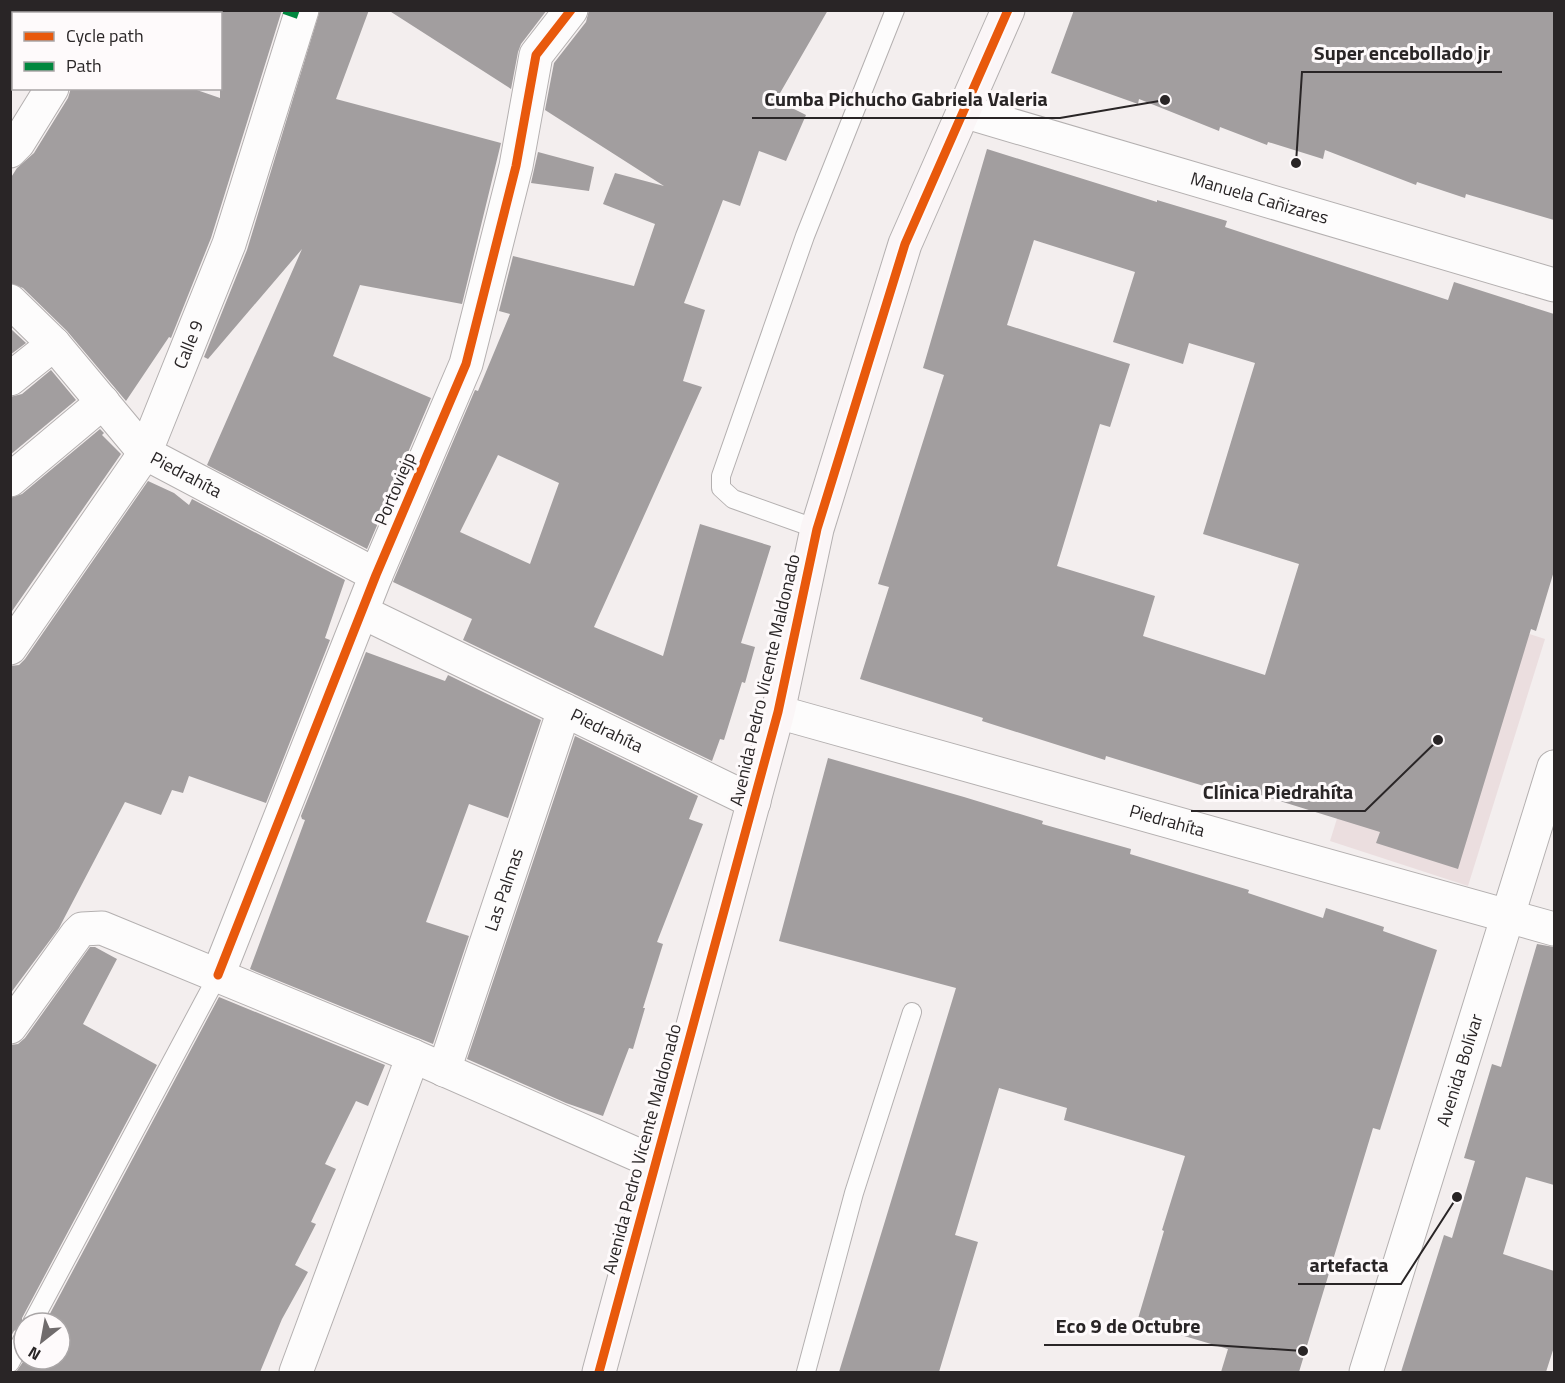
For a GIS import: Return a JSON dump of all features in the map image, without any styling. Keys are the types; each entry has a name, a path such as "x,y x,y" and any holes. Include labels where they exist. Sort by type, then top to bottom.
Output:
{"main road":[{"name":"Avenida Pedro Vicente Maldonado","path":"599,1372 654,1162 778,712 817,529 905,244 1008,10"}],"street":[{"name":"Calle 9","path":"10,648 145,453 229,244 302,10"},
{"name":"Portoviejp","path":"218,975 376,575 466,364 516,166 536,56 571,10"},
{"path":"10,151 18,143 51,90"},
{"name":"Manuela Cañizares","path":"963,111 1554,285"},
{"name":"Piedrahíta","path":"10,301 54,344 145,453 376,575"},
{"path":"10,379 54,344"},
{"path":"10,480 104,402"},
{"name":"Piedrahíta","path":"362,612 754,802"},
{"name":"Las Palmas","path":"444,1070 564,710"},
{"name":"Piedrahíta","path":"778,712 1509,914 1554,929"},
{"name":"Avenida Bolívar","path":"1366,1372 1554,767"},
{"path":"10,1028 82,929 102,928 414,1056 654,1162"},
{"path":"296,1372 414,1056"}],"lane":[{"path":"817,529 733,498 721,488 722,476 805,236 895,10"},
{"path":"38,1311 218,975"},
{"path":"806,1372 854,1193 912,1012"}],"shaded area":[{"path":"1407,595 1545,639 1468,886 1330,841"}],"building":[{"path":"220,10 282,10 211,238 171,338 169,337 126,401 67,331 23,288 10,283 10,179 17,168 34,153 68,98 70,90 197,90 220,98 220,90 222,90 222,12"},
{"path":"320,10 369,10 336,99 501,143 462,304 360,285 333,356 431,398 367,549 207,465 302,249 208,359 204,357 247,250"},
{"path":"388,10 547,10 521,44 511,89"},
{"path":"589,10 828,10 776,100 806,115 786,161 759,151 740,206 723,200 684,303 705,310 683,381 702,387 594,627 663,656 700,524 771,546 741,643 755,647 745,683 742,682 724,740 720,739 712,761 463,640 472,619 393,582 510,314 499,311 513,256 634,286 655,224 603,204 615,173 664,186 545,110 554,63 586,22","holes":["498,455 559,483 530,564 460,532"]},
{"path":"1074,10 1554,10 1554,220 1466,194 1465,198 1417,182 1416,185 1325,150 1323,159 1268,142 1267,145 1220,127 1219,131 1139,99 1138,104 1051,73"},
{"path":"987,149 1157,202 1157,200 1227,221 1225,227 1448,300 1454,282 1554,314 1554,571 1536,631 1531,629 1458,869 1376,843 1380,832 1222,783 1220,791 1106,756 1105,760 860,679 889,587 878,584 944,375 923,368","holes":["1034,240 1135,272 1113,342 1183,364 1189,343 1255,363 1203,534 1299,564 1265,675 1143,636 1155,596 1057,566 1100,424 1110,427 1130,364 1007,325"]},
{"path":"538,152 594,167 589,191 531,183"},
{"path":"10,328 26,343 10,355"},
{"path":"51,370 76,400 10,455 10,397 22,394"},
{"path":"100,429 104,433 102,435 121,454 10,614 10,498 22,494"},
{"path":"148,481 174,493 189,505 192,499 345,580 325,638 330,640 266,803 189,776 183,793 172,790 161,815 125,802 59,928 10,994 10,666 19,665 25,659"},
{"path":"366,652 445,681 448,675 541,720 508,818 469,804 426,922 469,936 433,1044 250,969 305,820 301,816"},
{"path":"575,736 698,796 689,819 703,824 657,942 663,944 633,1049 629,1048 603,1116 566,1103 467,1059"},
{"path":"828,758 1131,849 1130,854 1249,890 1248,893 1323,918 1326,908 1384,927 1383,931 1437,950 1380,1130 1373,1128 1299,1372 1221,1372 1228,1349 1137,1322 1185,1156 1064,1120 1067,1108 999,1088 955,1235 978,1242 939,1372 839,1372 956,988 779,941"},
{"path":"1537,944 1554,947 1554,1185 1526,1177 1503,1254 1554,1271 1554,1347 1546,1372 1401,1372 1444,1235 1452,1238 1475,1161 1464,1158 1492,1064 1501,1067"},
{"path":"90,947 95,947 117,959 83,1024 157,1065 26,1311 12,1311 10,1338 10,1045 18,1044 25,1038"},
{"path":"219,997 385,1065 368,1106 356,1101 325,1164 336,1169 311,1222 316,1224 295,1265 308,1272 282,1319 260,1372 16,1372 72,1371 72,1311 51,1311"}],"marked path":[{"path":"284,10 301,16"}],"cycle path":[{"path":"218,975 376,575 466,364 516,166 536,55 571,10"},
{"path":"599,1372 778,712 817,529 905,244 1008,10"}],"place":[{"name":"Cumba Pichucho Gabriela Valeria","path":"1165,100"},
{"name":"Super encebollado jr","path":"1296,163"},
{"name":"Clínica Piedrahíta","path":"1438,740"},
{"name":"artefacta","path":"1457,1197"},
{"name":"Eco 9 de Octubre","path":"1303,1351"}]}
